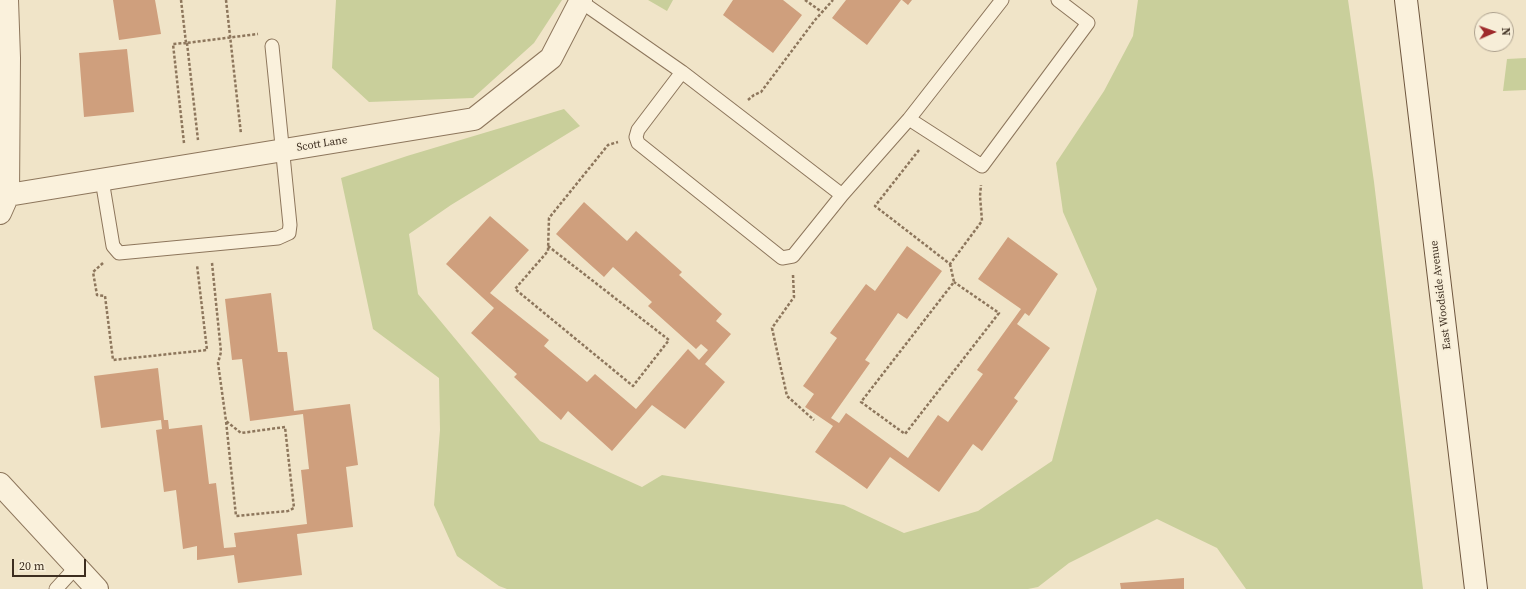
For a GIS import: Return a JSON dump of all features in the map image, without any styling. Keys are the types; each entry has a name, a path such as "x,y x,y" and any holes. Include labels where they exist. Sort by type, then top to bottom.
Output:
{"street":[{"path":"4,204 9,58 7,0"},
{"name":"East Woodside Avenue","path":"1406,0 1476,589"},
{"name":"Scott Lane","path":"4,204 102,180 474,119 551,58 581,1"},
{"path":"0,484 98,589"}],"lane":[{"path":"682,72 638,130 636,137 638,143 782,258 793,256 842,195 909,119 1002,0"},
{"path":"909,119 982,166 1088,23 1058,0"},
{"path":"581,1 682,72 842,195"},
{"path":"102,180 113,246 116,251 123,254 285,236 289,233 290,225 272,46"},
{"path":"56,589 77,566"}],"path":[{"path":"181,0 198,145"},
{"path":"226,0 244,156"},
{"path":"805,0 822,12"},
{"path":"736,114 754,95 761,92 822,12 833,0"},
{"path":"184,147 173,44 259,34"},
{"path":"548,246 669,340 632,386 516,289 548,251 548,246 549,218 608,145 636,137"},
{"path":"920,150 875,206 950,264 954,282 999,313 905,434 861,402 954,282"},
{"path":"950,264 982,221 980,196 982,166"},
{"path":"116,251 93,272 97,295 105,296 113,360 207,350 197,262"},
{"path":"793,256 794,297 772,328 787,396 814,420"},
{"path":"211,261 221,352 218,363 236,516 288,511 294,508 285,427 241,433 226,421"}],"green space":[{"path":"336,0 562,0 534,43 473,98 369,102 332,68"},
{"path":"648,0 673,0 667,11"},
{"path":"1138,0 1348,0 1374,182 1423,589 1246,589 1217,548 1157,519 1069,563 1038,587 1028,589 507,589 499,586 457,556 434,505 440,430 439,378 373,329 341,178 407,156 564,109 580,126 451,205 409,234 418,294 540,441 642,487 662,475 844,505 904,533 978,511 1052,461 1097,289 1063,212 1056,163 1104,91 1133,36"},
{"path":"1526,58 1526,90 1503,91 1507,59"}],"building":[{"path":"113,0 155,0 161,34 119,40"},
{"path":"733,0 783,0 802,15 773,53 723,15"},
{"path":"846,0 901,0 867,45 832,18"},
{"path":"902,0 912,0 908,5"},
{"path":"127,49 134,112 84,117 79,53"},
{"path":"584,202 627,241 636,231 682,272 679,275 722,314 716,321 731,334 705,364 725,382 685,429 652,405 612,451 568,411 561,420 514,377 517,374 471,333 494,308 446,264 490,216 529,250 490,293 549,340 544,346 587,382 595,374 636,409 688,349 699,360 708,350 701,344 696,349 648,306 652,302 613,267 604,277 556,234"},
{"path":"1008,237 1058,274 1029,316 1025,313 1017,324 1050,348 1014,398 1018,401 982,451 973,444 939,492 890,457 867,489 815,452 833,426 805,407 814,394 803,386 837,338 830,333 866,284 875,291 907,246 942,271 907,319 898,313 865,360 870,363 831,418 839,423 846,413 908,458 938,415 948,422 983,374 977,370 1021,309 978,279"},
{"path":"271,293 278,352 287,352 294,411 350,404 358,465 346,467 353,527 297,534 302,575 238,583 234,555 197,560 197,546 183,549 176,490 164,492 156,430 162,429 161,420 101,428 94,376 158,368 164,420 168,420 169,429 202,425 209,484 216,483 224,548 236,547 234,533 307,524 301,470 309,469 303,414 250,421 242,359 232,360 225,299"},
{"path":"1184,578 1184,589 1121,589 1120,583"}]}
